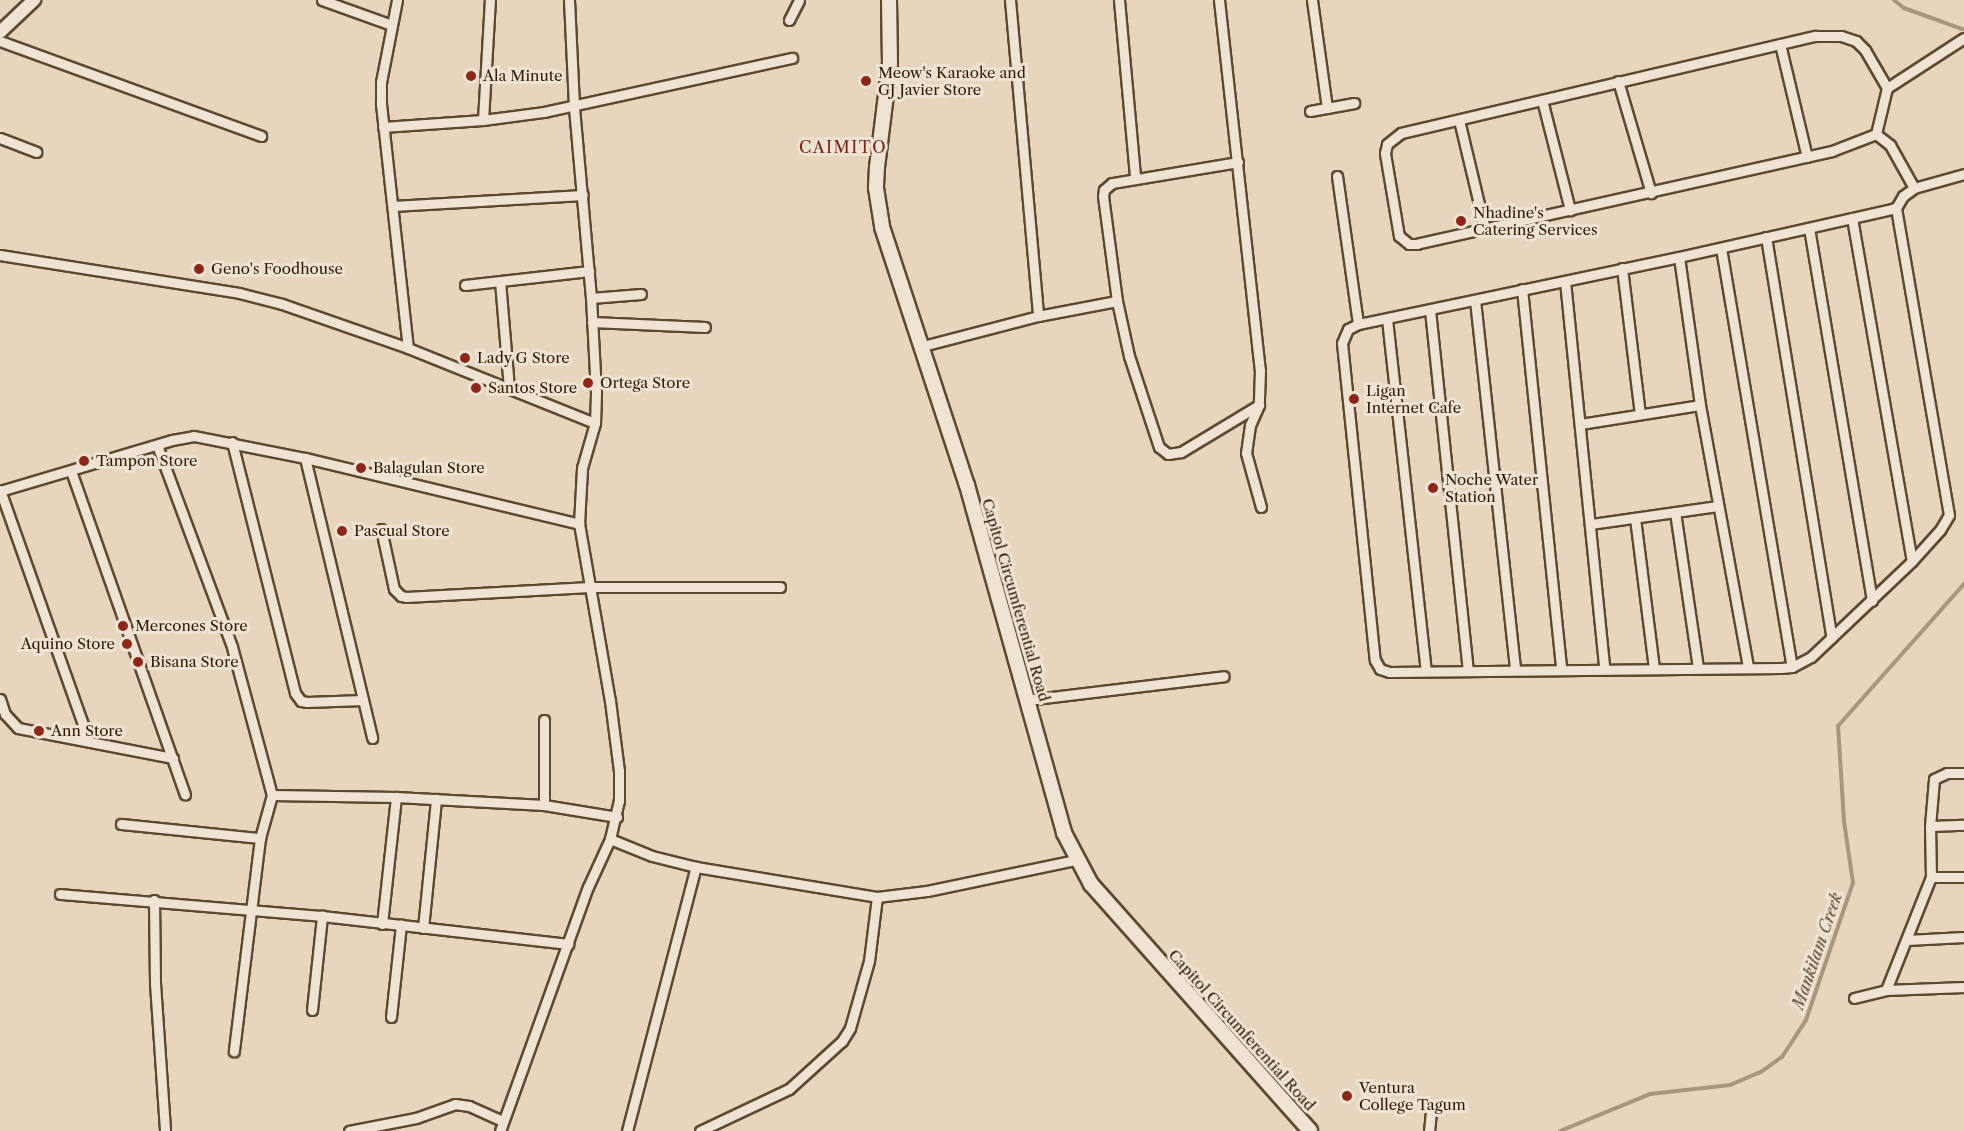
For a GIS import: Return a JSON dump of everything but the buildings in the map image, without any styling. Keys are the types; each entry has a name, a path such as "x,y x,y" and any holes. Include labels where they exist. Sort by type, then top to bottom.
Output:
{"main road":[{"name":"Capitol Circumferential Road","path":"889,0 891,63 877,167 877,197 891,261 966,485 1061,822 1076,860 1097,892 1310,1131"}],"street":[{"path":"0,32 34,0"},
{"path":"322,0 392,25"},
{"path":"397,0 381,82 383,127 408,348"},
{"path":"483,120 489,0"},
{"path":"500,1131 588,887 610,839 617,817 620,785 618,759 579,524 582,468 595,423 596,393 591,297 574,106 569,0"},
{"path":"789,20 799,0"},
{"path":"1010,0 1038,316"},
{"path":"1119,0 1135,177"},
{"path":"1219,0 1260,370 1258,405 1250,424 1246,453 1261,507"},
{"path":"1312,0 1327,108"},
{"path":"1816,36 1848,37 1865,50 1887,88 1876,134 1807,157 1417,244 1404,241 1397,228 1385,153 1387,144 1401,133 1816,36"},
{"path":"1887,88 1964,38"},
{"path":"0,42 261,136"},
{"path":"1780,44 1807,157"},
{"path":"383,127 483,120 574,106 792,58"},
{"path":"1618,81 1651,193"},
{"path":"1542,100 1569,210"},
{"path":"1310,111 1354,103"},
{"path":"1459,120 1485,229"},
{"path":"1876,134 1890,145 1914,188"},
{"path":"0,138 36,152"},
{"path":"1238,162 1135,177 1112,183 1104,190 1117,301 1129,356 1159,447 1163,451 1175,454 1181,452 1258,405"},
{"path":"1896,208 1721,248 1358,324 1348,329 1342,343 1375,660 1380,669 1385,671 1468,671 1792,667 1811,657 1912,561 1945,523 1949,507 1896,208 1903,196 1914,188 1964,174"},
{"path":"1337,176 1358,324"},
{"path":"393,206 583,195"},
{"path":"1852,218 1912,561"},
{"path":"1809,228 1872,601"},
{"path":"1766,237 1832,638"},
{"path":"1721,248 1792,667"},
{"path":"0,255 260,298 408,348 595,423"},
{"path":"1679,257 1700,405 1748,667"},
{"path":"1622,268 1640,414"},
{"path":"465,285 589,271"},
{"path":"1565,280 1592,524 1604,668"},
{"path":"500,281 509,389"},
{"path":"1522,289 1561,669"},
{"path":"591,297 641,294"},
{"path":"1474,300 1515,670"},
{"path":"919,347 1038,316 1117,301"},
{"path":"1430,310 1468,671"},
{"path":"1387,319 1426,671"},
{"path":"592,322 705,327"},
{"path":"1580,424 1700,405"},
{"path":"89,742 0,490 158,444 194,436 305,458 579,524"},
{"path":"232,442 295,693 301,701 307,702 363,700"},
{"path":"158,444 222,616 264,759 272,795 260,838 234,1051"},
{"path":"305,458 372,738"},
{"path":"71,471 185,794"},
{"path":"1592,524 1717,506"},
{"path":"1675,512 1698,668"},
{"path":"1635,518 1654,668"},
{"path":"381,529 392,582 400,596 590,586 780,587"},
{"path":"1028,700 1224,676"},
{"path":"0,699 5,714 18,728 173,758"},
{"path":"544,720 544,806"},
{"path":"1886,990 1931,877 1930,826 1934,779 1947,773 1964,773"},
{"path":"272,795 396,797 544,806 617,817"},
{"path":"382,924 396,797"},
{"path":"423,928 436,800"},
{"path":"121,824 260,838"},
{"path":"1930,826 1964,825"},
{"path":"610,839 652,856 696,867 877,897 927,891 1076,860"},
{"path":"627,1131 696,867"},
{"path":"1931,877 1964,877"},
{"path":"60,894 154,900 322,916 568,944"},
{"path":"700,1131 789,1089 842,1041 850,1028 869,961 877,897"},
{"path":"154,900 155,983 165,1131"},
{"path":"312,1010 322,916"},
{"path":"391,1017 401,926"},
{"path":"1907,940 1964,937"},
{"path":"1854,998 1886,990 1964,987"},
{"path":"350,1131 416,1118 455,1104 469,1106 503,1121"},
{"path":"1429,1131 1431,1111"}],"waterway":[{"name":"Mankilam Creek","path":"1894,0 1904,8 1962,29"},
{"name":"Mankilam Creek","path":"1560,1131 1650,1094 1730,1085 1761,1072 1782,1057 1806,1020 1853,883 1844,821 1838,726 1964,584"}],"place":[{"name":"Ala Minute","path":"471,76"},
{"name":"Meow's Karaoke and GJ Javier Store","path":"866,81"},
{"name":"Nhadine's Catering Services","path":"1461,221"},
{"name":"Geno's Foodhouse","path":"199,269"},
{"name":"Lady G Store","path":"465,358"},
{"name":"Ortega Store","path":"588,383"},
{"name":"Santos Store","path":"476,388"},
{"name":"Ligan Internet Cafe","path":"1354,399"},
{"name":"Tampon Store","path":"84,461"},
{"name":"Balagulan Store","path":"361,468"},
{"name":"Noche Water Station","path":"1433,488"},
{"name":"Pascual Store","path":"342,531"},
{"name":"Mercones Store","path":"123,626"},
{"name":"Aquino Store","path":"127,644"},
{"name":"Bisana Store","path":"138,662"},
{"name":"Ann Store","path":"39,731"},
{"name":"Ventura College Tagum","path":"1347,1096"}],"district":[{"name":"CAIMITO","path":"843,147"}]}
